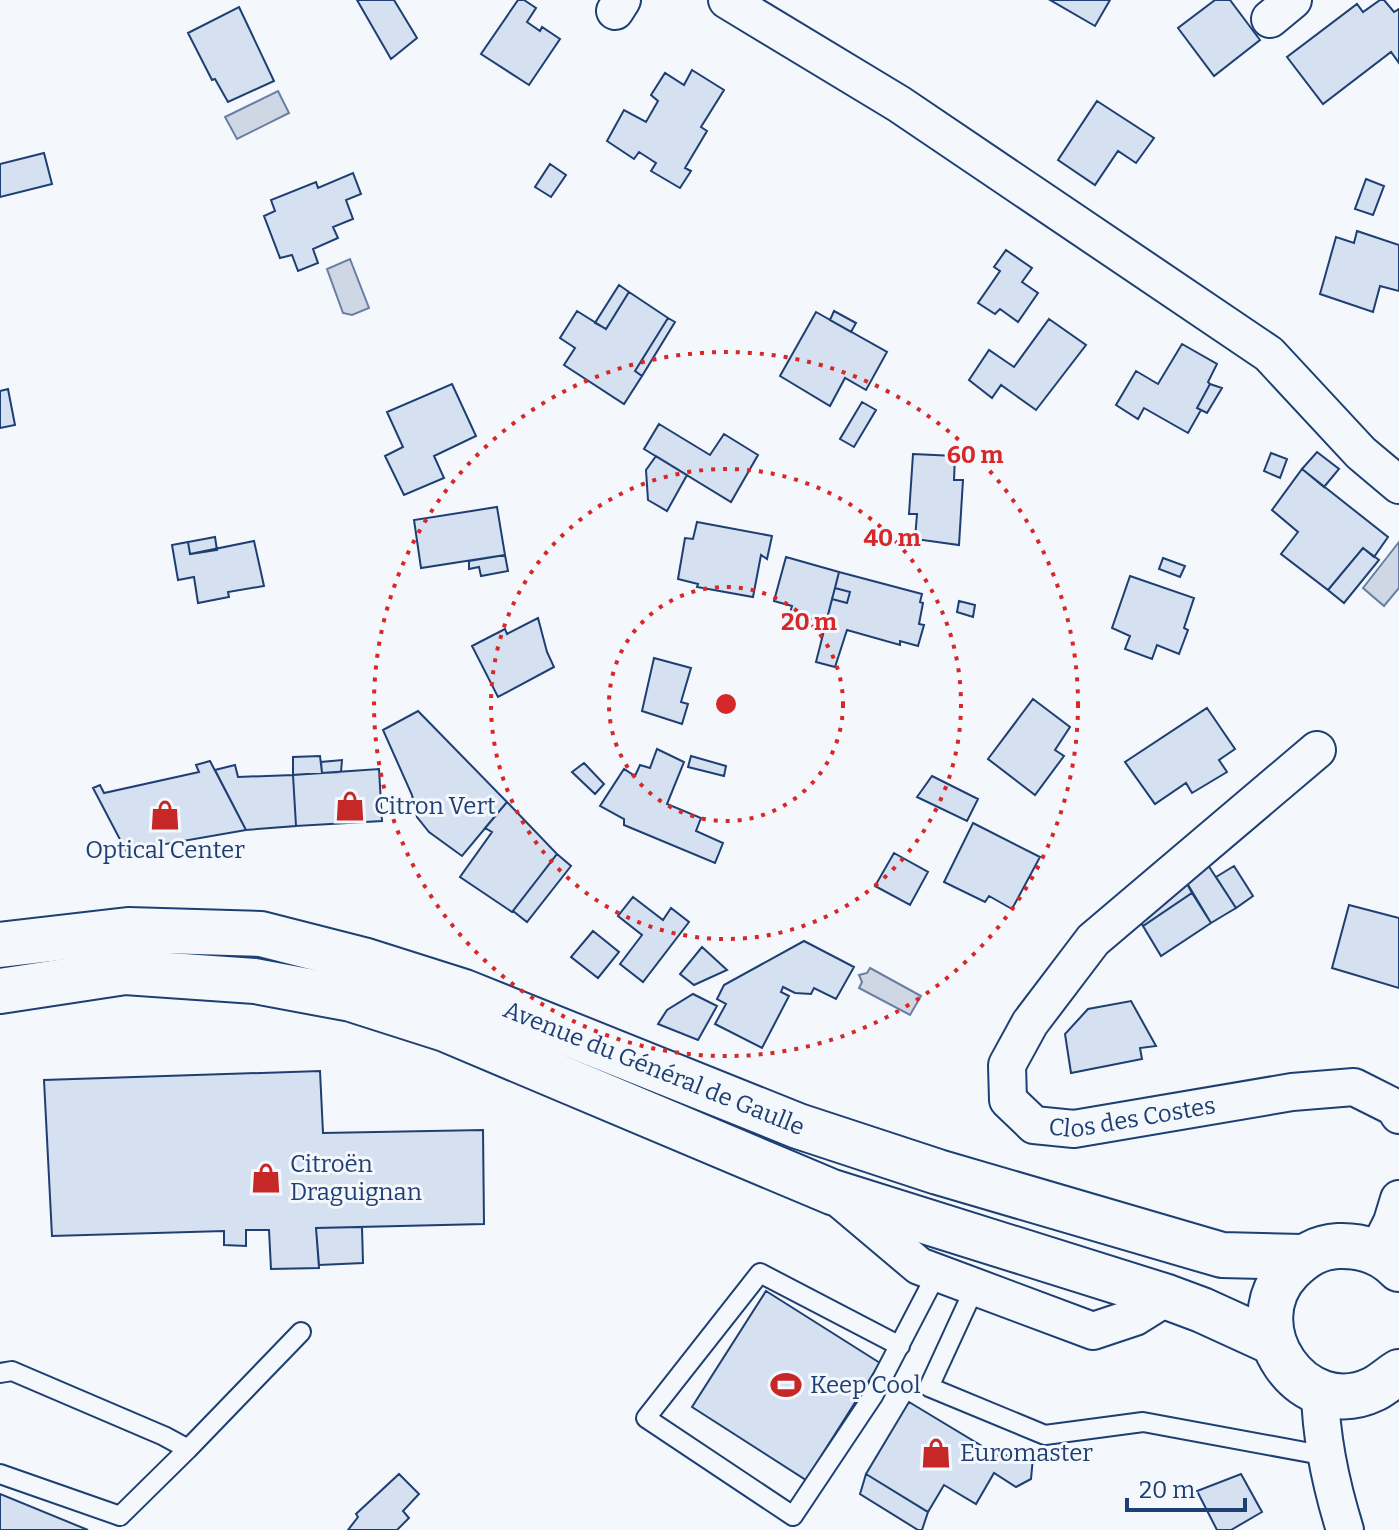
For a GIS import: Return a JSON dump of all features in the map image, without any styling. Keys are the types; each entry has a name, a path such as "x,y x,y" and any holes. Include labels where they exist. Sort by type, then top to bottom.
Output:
{"main road":[{"name":"Avenue du Général de Gaulle","path":"0,945 128,930 261,934 363,960 464,992 798,1126 938,1172 1222,1255 1302,1257 1327,1247 1353,1245 1388,1261"},
{"name":"Avenue du Général de Gaulle","path":"0,991 125,972 255,981 351,999 445,1029 832,1192 1167,1297 1272,1342"},
{"path":"1302,1257 1280,1280 1270,1310 1272,1342 1279,1358 1290,1373 1320,1392 1338,1396 1356,1395 1390,1385"}],"street":[{"path":"727,0 899,104 1269,354 1361,453 1399,485"},
{"name":"Clos des Costes","path":"1317,750 1093,940 1030,1023 1007,1065 1008,1100 1034,1125 1074,1129 1292,1092 1354,1087 1394,1107 1399,1115"},
{"path":"832,1192 919,1266 1093,1331 1135,1317 1167,1297"},
{"path":"1388,1261 1392,1222 1399,1199"},
{"path":"1320,1392 1321,1422 1333,1490 1345,1530"}],"lane":[{"path":"900,1346 760,1273 646,1418 793,1516 873,1396 900,1346 937,1273"},
{"path":"975,1287 929,1387 1045,1435 1143,1422 1327,1456"},
{"path":"0,1474 120,1516 301,1332"},
{"path":"0,1373 12,1371 188,1449"}],"shaded area":[{"path":"278,91 289,113 237,139 225,117"},
{"path":"350,259 369,308 352,315 343,313 327,269"},
{"path":"1399,542 1399,588 1384,606 1363,588"},
{"path":"870,968 921,996 910,1015 859,988 862,982 859,975 867,973"}],"building":[{"path":"357,0 394,0 417,38 391,59"},
{"path":"518,0 524,0 536,8 527,22 540,31 542,27 560,39 529,85 481,54"},
{"path":"1050,0 1110,0 1095,26"},
{"path":"1215,0 1230,0 1260,40 1214,76 1178,28"},
{"path":"1384,0 1394,12 1399,9 1399,63 1391,52 1323,104 1287,57 1357,4 1363,12"},
{"path":"239,7 274,81 228,102 215,79 212,80 188,33"},
{"path":"692,70 724,90 701,127 707,131 685,168 691,171 680,188 651,171 656,163 639,152 634,159 607,141 624,110 646,122 658,101 651,95 665,73 684,85"},
{"path":"1097,101 1154,138 1136,163 1118,151 1095,185 1058,160"},
{"path":"44,153 52,184 0,197 0,164"},
{"path":"550,164 566,175 551,197 535,187"},
{"path":"353,173 361,194 346,200 353,219 333,227 338,238 313,249 318,263 298,271 292,255 280,258 264,216 275,211 271,200 316,182 318,188"},
{"path":"1366,179 1384,186 1373,215 1355,209"},
{"path":"1357,231 1399,245 1399,291 1380,286 1373,312 1320,294 1336,237 1354,243"},
{"path":"1006,250 1032,268 1022,282 1038,293 1018,322 1000,309 995,314 978,303 1000,271 994,267"},
{"path":"619,285 629,292 606,329 595,323"},
{"path":"629,292 668,318 635,371 642,376 624,404 564,365 575,348 560,338 577,311 606,329"},
{"path":"834,311 856,323 851,332 830,320"},
{"path":"816,312 887,352 866,390 845,378 830,406 780,376"},
{"path":"668,318 675,322 642,376 635,371"},
{"path":"1049,319 1086,345 1036,410 1001,385 992,398 969,380 989,350 1014,367"},
{"path":"1182,344 1217,364 1197,408 1201,410 1188,433 1144,408 1138,419 1116,405 1136,371 1158,384"},
{"path":"452,384 476,436 434,456 444,478 404,495 385,456 403,447 387,412"},
{"path":"1210,384 1222,388 1207,413 1197,408"},
{"path":"8,389 15,425 0,428 0,391"},
{"path":"862,402 876,410 854,447 840,439"},
{"path":"659,424 710,455 724,434 758,455 731,502 644,449"},
{"path":"1317,452 1339,469 1324,487 1302,469"},
{"path":"1271,453 1287,459 1280,478 1264,471"},
{"path":"913,454 955,456 954,480 963,480 959,545 915,539 917,514 909,514"},
{"path":"656,456 687,475 667,511 648,500 646,470"},
{"path":"1302,469 1388,537 1374,557 1363,548 1328,590 1281,554 1298,532 1272,510"},
{"path":"497,507 505,555 421,568 414,520"},
{"path":"697,522 772,536 767,559 761,555 753,597 697,587 698,584 678,579 685,538 693,539"},
{"path":"215,537 217,550 190,554 188,542"},
{"path":"254,541 264,586 228,592 229,597 198,603 194,577 178,580 172,545 188,542 190,554"},
{"path":"1363,548 1379,560 1344,603 1328,590"},
{"path":"505,555 508,571 481,576 479,567 469,569 469,561"},
{"path":"786,557 839,572 826,623 790,613 792,606 774,601"},
{"path":"1163,558 1185,566 1180,577 1159,569"},
{"path":"839,572 922,594 919,624 924,625 918,646 900,641 900,645 847,630 835,667 816,662 832,599 847,603 850,592 835,588"},
{"path":"1130,576 1194,598 1184,628 1188,630 1179,654 1157,645 1152,659 1125,649 1130,636 1112,628"},
{"path":"835,588 850,592 847,603 832,599"},
{"path":"959,601 975,605 973,617 957,612"},
{"path":"538,618 554,667 498,697 472,646 505,629 507,634"},
{"path":"654,658 691,668 681,702 688,704 682,724 642,711"},
{"path":"1033,699 1070,727 1055,750 1064,756 1035,795 988,759"},
{"path":"1207,708 1235,749 1219,760 1227,772 1192,793 1186,783 1155,804 1125,762"},
{"path":"418,711 507,802 462,856 429,832 417,817 412,795 383,730"},
{"path":"657,749 684,762 667,804 701,818 696,831 723,843 715,863 624,825 624,819 600,806 624,769 635,776 640,765 650,768"},
{"path":"320,756 322,773 293,775 293,757"},
{"path":"691,756 726,766 724,776 688,767"},
{"path":"342,760 341,772 322,773 321,762"},
{"path":"210,761 246,830 126,851 93,788 100,785 104,793 199,772 196,765"},
{"path":"584,763 604,784 595,794 572,772"},
{"path":"235,765 238,777 293,775 296,826 246,830 215,770"},
{"path":"379,769 382,821 296,826 293,775"},
{"path":"932,776 978,799 967,821 917,797"},
{"path":"507,802 557,854 512,912 460,877 492,832 485,828"},
{"path":"973,823 1040,857 1012,909 989,896 985,902 944,882"},
{"path":"894,853 928,872 910,905 875,886"},
{"path":"557,854 571,866 527,922 513,911"},
{"path":"1204,859 1236,908 1211,923 1184,878"},
{"path":"1234,866 1253,896 1236,908 1216,877"},
{"path":"1186,882 1192,893 1143,926 1135,913"},
{"path":"1192,893 1211,923 1161,956 1143,926"},
{"path":"633,897 663,920 671,908 689,922 643,982 620,964 642,935 618,916"},
{"path":"1349,905 1399,918 1399,988 1332,968"},
{"path":"593,931 619,952 598,978 571,957"},
{"path":"804,941 854,967 836,999 814,988 811,994 795,993 783,987 781,992 789,996 762,1048 715,1024 726,1004 717,999 724,985"},
{"path":"702,947 727,970 694,985 680,974"},
{"path":"693,994 717,1006 698,1040 658,1024 667,1010"},
{"path":"1131,1001 1156,1046 1140,1048 1142,1059 1071,1073 1065,1034 1088,1009"},
{"name":"Citroën Draguignan","path":"320,1071 323,1133 483,1130 484,1224 316,1228 319,1268 271,1269 269,1230 246,1230 246,1246 224,1245 224,1231 52,1236 44,1080"},
{"path":"362,1227 363,1263 319,1265 316,1228"},
{"name":"Keep Cool","path":"766,1291 880,1363 806,1480 692,1407"},
{"name":"Euromaster","path":"909,1402 1002,1458 1019,1449 1033,1457 1031,1479 1016,1487 994,1473 976,1504 944,1485 928,1512 866,1474"},
{"path":"399,1474 419,1494 403,1511 409,1518 397,1530 348,1530 358,1517 356,1514"},
{"path":"866,1474 928,1512 922,1530 860,1494"},
{"path":"1241,1474 1262,1512 1231,1530 1217,1530 1197,1491"},
{"path":"0,1494 88,1530 0,1530"}],"place":[{"name":"Citron Vert","path":"350,806"},
{"name":"Optical Center","path":"165,815"},
{"name":"Citroën Draguignan","path":"266,1178"},
{"name":"Keep Cool","path":"786,1385"},
{"name":"Euromaster","path":"936,1453"}]}
